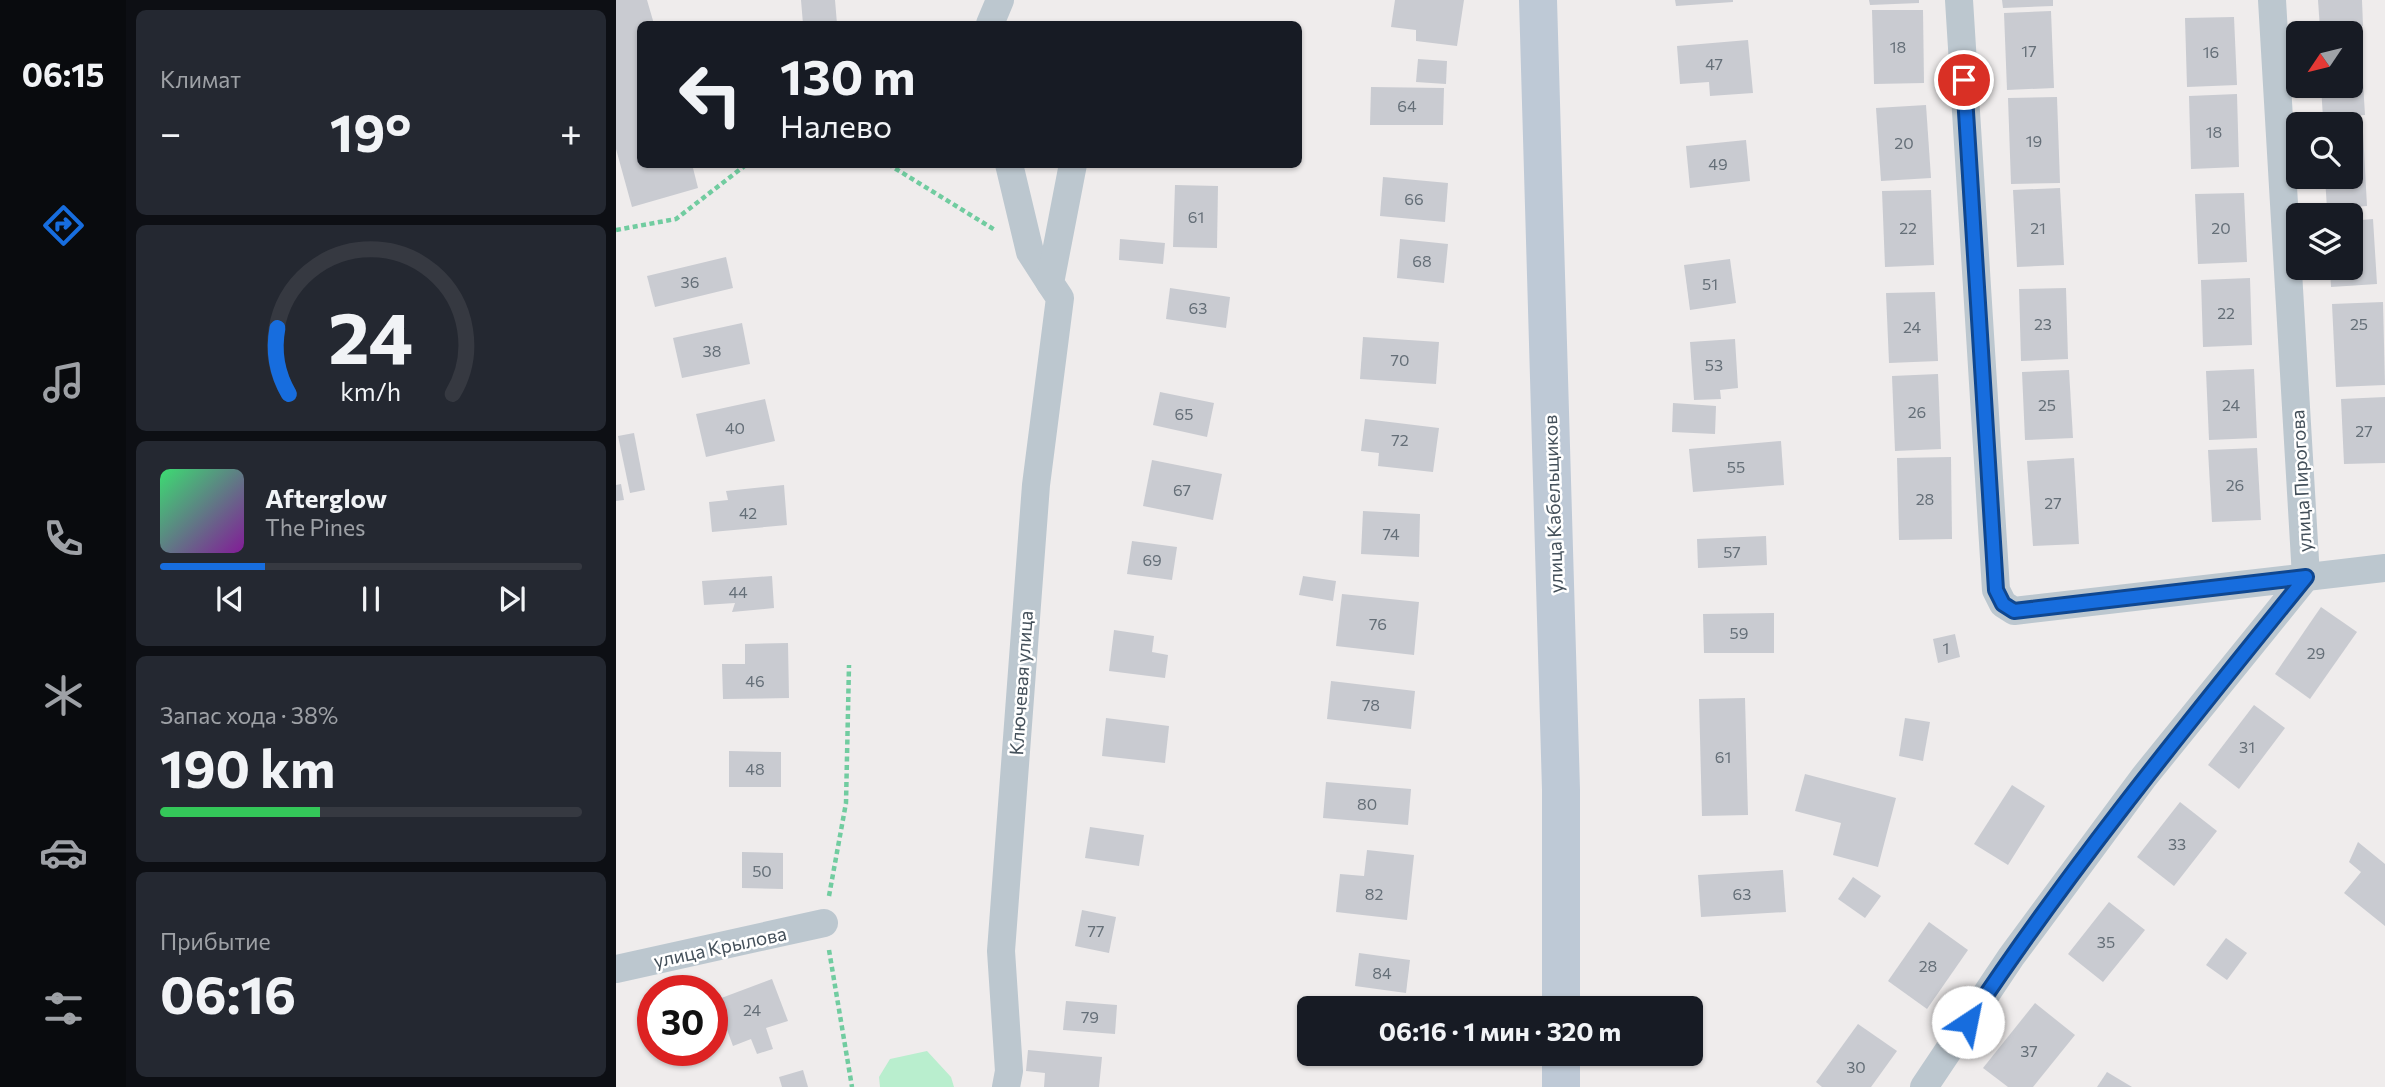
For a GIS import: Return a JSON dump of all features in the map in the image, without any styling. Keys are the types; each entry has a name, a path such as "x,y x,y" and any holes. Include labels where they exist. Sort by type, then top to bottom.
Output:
{"street":[{"path":"991,21 1000,0"},
{"name":"улица Кабельщиков","path":"1538,0 1561,790 1561,996"},
{"path":"1959,0 1996,590 2003,604 2014,611 2385,568"},
{"name":"улица Пирогова","path":"1924,1087 2011,957 2144,777 2306,577 2272,0"},
{"name":"Ключевая улица","path":"1006,1087 1009,1071 1001,951 1036,485 1060,298 1030,252 1010,168"},
{"name":"Ключевая улица","path":"1050,283 1072,168"},
{"name":"улица Крылова","path":"616,969 824,923"},
{"path":"1561,1066 1561,1087"}],"path":[{"path":"616,230 676,219 742,168"},
{"path":"894,168 1030,252"},
{"path":"849,665 846,803 824,923 852,1087"}],"green space":[{"path":"927,1051 951,1077 954,1087 880,1087 879,1077 890,1059"}],"building":[{"path":"616,0 647,0 653,21 637,21 637,168 693,168 698,188 632,207 616,149"},
{"path":"801,0 835,0 837,21 803,21"},
{"path":"1395,0 1464,0 1457,46 1416,41 1416,30 1391,27"},
{"path":"1675,0 1733,0 1733,2 1676,6"},
{"path":"1869,0 1919,0 1919,3 1870,5"},
{"path":"2002,0 2053,0 2053,6 2003,8"},
{"path":"2318,0 2362,0 2363,21 2319,21"},
{"path":"1872,10 1923,10 1924,83 1874,84"},
{"path":"2051,11 2054,88 2007,90 2004,13"},
{"path":"2234,17 2237,85 2187,87 2185,18"},
{"path":"1748,40 1753,93 1710,96 1709,82 1680,84 1677,46"},
{"path":"1418,59 1447,61 1446,84 1416,82"},
{"path":"2363,82 2365,115 2363,112 2323,112 2322,98 2363,98"},
{"path":"1371,87 1444,88 1443,125 1370,125"},
{"path":"2237,94 2239,167 2191,169 2189,96"},
{"path":"2057,97 2060,183 2011,184 2008,98"},
{"path":"1926,105 1931,178 1881,181 1876,108"},
{"path":"2363,132 2367,206 2363,206 2363,203 2327,203 2326,189 2363,189"},
{"path":"1746,140 1750,181 1690,188 1686,146"},
{"path":"1383,177 1448,183 1445,222 1380,216"},
{"path":"1175,185 1218,186 1217,248 1173,247"},
{"path":"2060,188 2064,265 2017,267 2013,190"},
{"path":"1931,190 1934,265 1885,267 1882,191"},
{"path":"2244,193 2247,262 2198,264 2195,194"},
{"path":"2373,219 2377,284 2331,287 2331,280 2363,280 2363,220"},
{"path":"1120,239 1165,243 1163,264 1119,260"},
{"path":"1400,239 1448,244 1444,283 1397,278"},
{"path":"726,257 733,288 655,307 647,276"},
{"path":"1730,259 1736,303 1690,310 1684,265"},
{"path":"2250,278 2252,345 2203,347 2201,280"},
{"path":"1170,288 1230,297 1226,328 1166,319"},
{"path":"2066,288 2068,359 2021,361 2019,289"},
{"path":"1935,292 1938,361 1889,363 1886,293"},
{"path":"2383,302 2385,385 2336,387 2332,304"},
{"path":"742,323 750,364 682,378 673,338"},
{"path":"1363,337 1439,342 1436,384 1360,379"},
{"path":"1735,339 1738,388 1720,390 1721,399 1694,400 1690,342"},
{"path":"2254,369 2257,438 2209,440 2206,371"},
{"path":"2069,370 2073,438 2025,440 2022,372"},
{"path":"1938,374 1941,449 1895,451 1892,376"},
{"path":"1160,392 1214,403 1207,437 1153,425"},
{"path":"2385,397 2385,463 2344,464 2341,399"},
{"path":"765,399 775,441 706,457 696,414"},
{"path":"1673,403 1716,406 1715,434 1672,432"},
{"path":"1365,419 1439,428 1433,472 1378,466 1379,453 1361,451"},
{"path":"634,433 645,490 630,493 618,436"},
{"path":"1781,441 1784,485 1693,492 1689,449"},
{"path":"2257,448 2261,520 2212,522 2208,450"},
{"path":"1951,457 1952,539 1899,540 1897,458"},
{"path":"2074,458 2079,544 2033,546 2027,461"},
{"path":"1152,460 1222,474 1213,520 1143,506"},
{"path":"621,484 624,500 616,501 616,485"},
{"path":"784,485 787,525 712,532 709,502 728,500 726,491"},
{"path":"1363,511 1420,514 1419,557 1361,554"},
{"path":"1766,536 1767,565 1698,568 1697,539"},
{"path":"1132,541 1177,547 1172,580 1127,574"},
{"path":"772,576 774,608 732,612 735,603 704,605 702,581"},
{"path":"1303,576 1336,581 1333,601 1299,595"},
{"path":"1342,594 1419,602 1414,655 1336,646"},
{"path":"2321,607 2357,632 2310,699 2275,674"},
{"path":"1774,613 1774,653 1704,653 1703,614"},
{"path":"1114,630 1154,636 1152,652 1168,655 1165,678 1109,671"},
{"path":"1955,634 1960,657 1938,663 1933,639"},
{"path":"788,643 789,698 723,699 722,664 745,664 745,644"},
{"path":"1331,681 1415,691 1411,729 1327,719"},
{"path":"1745,698 1748,815 1702,816 1699,699"},
{"path":"2254,705 2285,728 2239,789 2208,765"},
{"path":"1106,718 1169,726 1165,763 1102,756"},
{"path":"1905,718 1930,722 1923,761 1899,756"},
{"path":"729,751 781,752 781,787 729,787"},
{"path":"1805,774 1896,798 1878,867 1833,855 1841,823 1795,811"},
{"path":"1326,782 1411,789 1408,825 1323,818"},
{"path":"2012,785 2045,806 2008,865 1974,844"},
{"path":"2180,802 2217,831 2174,886 2137,857"},
{"path":"1090,827 1144,835 1139,866 1085,858"},
{"path":"2358,842 2385,864 2385,926 2344,893 2361,872 2349,862"},
{"path":"1367,850 1414,855 1407,920 1336,912 1340,874 1364,876"},
{"path":"742,852 783,853 783,889 742,888"},
{"path":"1783,870 1786,912 1701,917 1698,875"},
{"path":"1853,877 1881,896 1865,918 1838,899"},
{"path":"2109,902 2145,930 2103,982 2068,954"},
{"path":"1082,910 1116,917 1109,953 1075,946"},
{"path":"1929,922 1968,950 1927,1009 1888,981"},
{"path":"2226,938 2247,953 2227,980 2206,965"},
{"path":"1359,953 1410,960 1406,993 1355,986"},
{"path":"772,979 788,1021 766,1028 773,1049 757,1054 751,1039 733,1046 728,1032 728,996"},
{"path":"1066,1001 1117,1005 1115,1034 1063,1030"},
{"path":"2035,1003 2075,1035 2033,1087 2008,1087 1983,1068"},
{"path":"1858,1024 1897,1051 1871,1087 1822,1087 1816,1082"},
{"path":"1028,1050 1102,1057 1099,1087 1044,1087 1045,1073 1026,1071"},
{"path":"803,1070 808,1087 782,1087 779,1077"},
{"path":"2107,1072 2132,1087 2097,1087"}],"route":[{"path":"1964,80 1996,590 2003,604 2014,611 2306,577 2144,777 2011,957 1968,1022"}]}
